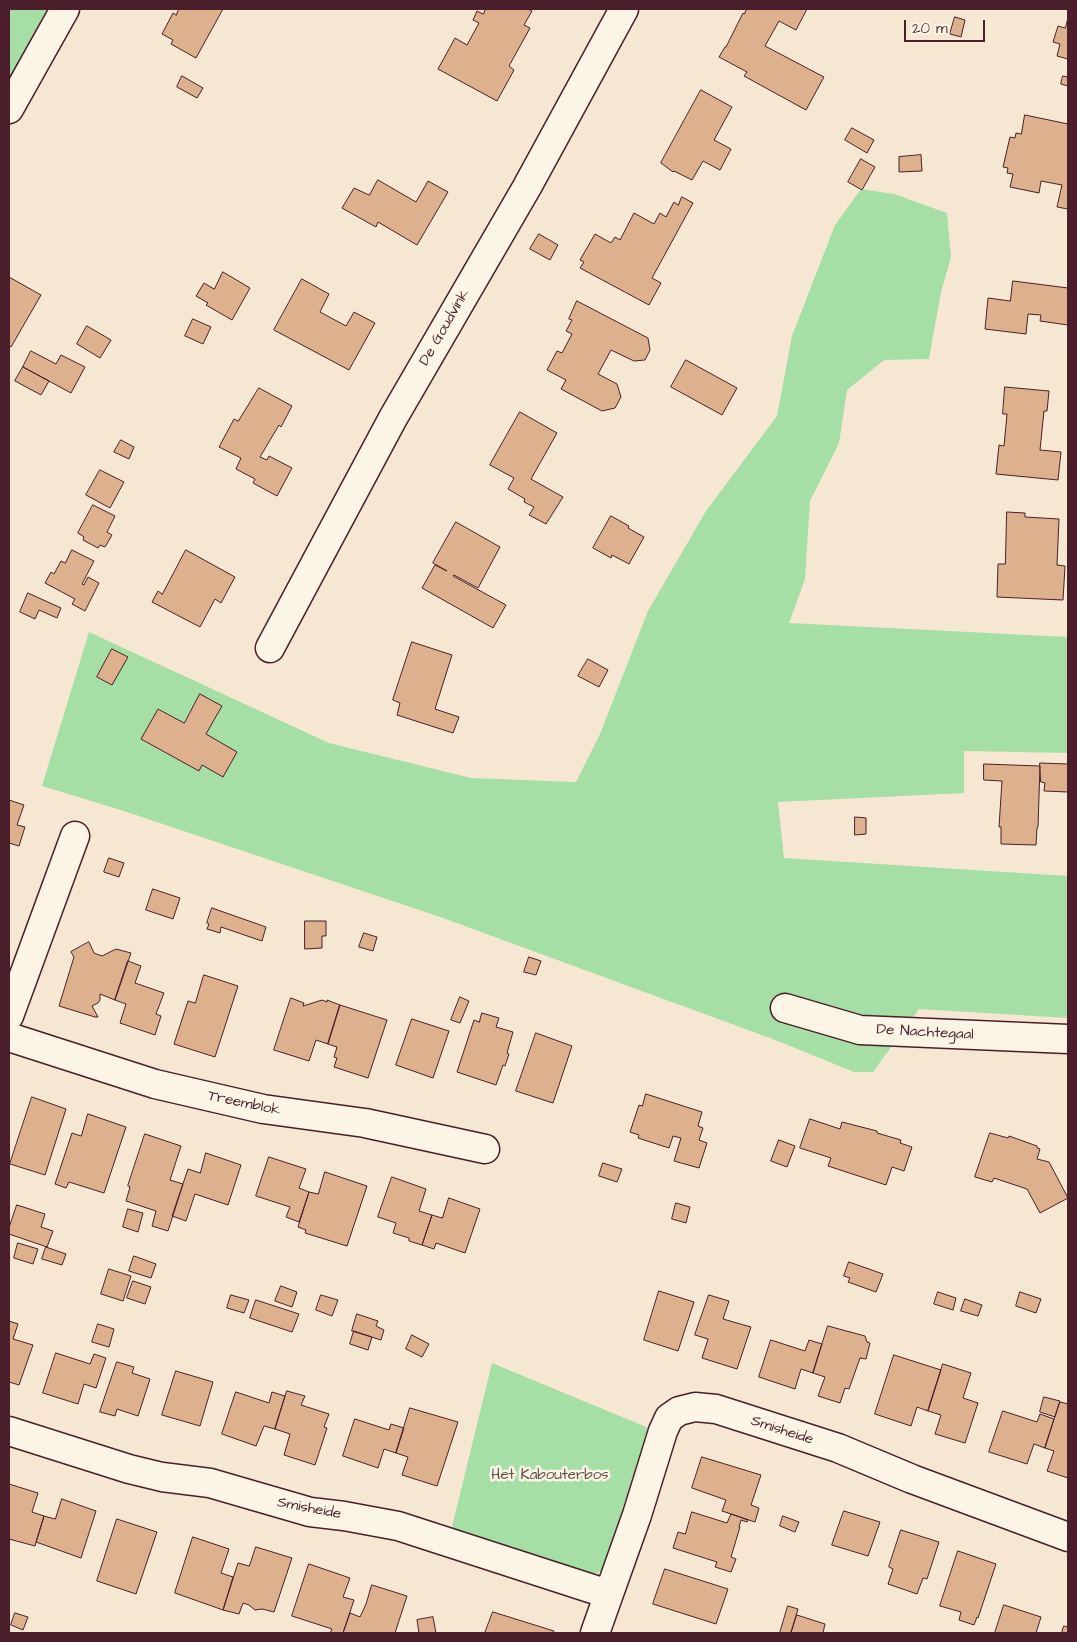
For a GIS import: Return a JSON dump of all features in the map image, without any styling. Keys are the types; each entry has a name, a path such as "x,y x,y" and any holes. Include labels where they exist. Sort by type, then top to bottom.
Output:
{"street":[{"path":"9,109 65,9"},
{"name":"De Goudvink","path":"270,648 393,418 526,187 624,9"},
{"path":"9,1016 75,836"},
{"name":"De Nachtegaal","path":"785,1008 860,1030 1068,1039"},
{"name":"Treemblok","path":"9,1037 155,1084 263,1109 365,1123 485,1149"},
{"name":"Smisheide","path":"595,1633 637,1515 663,1431 669,1418 679,1411 695,1407 716,1409 838,1448 912,1479 1068,1537"},
{"name":"Smisheide","path":"9,1431 128,1469 162,1477 210,1483 310,1512 398,1526 608,1594"}],"green space":[{"path":"9,9 53,9 9,88"},
{"path":"861,189 894,194 947,213 951,257 941,292 929,359 884,360 847,390 839,443 810,501 805,579 789,623 1068,637 1068,753 964,751 964,793 778,802 784,858 1068,876 1068,1018 919,1009 873,1072 854,1072 778,1041 443,918 124,811 42,786 89,632 329,743 471,778 576,782 600,734 648,611 706,511 777,416 792,336 835,225"},
{"name":"Het Kabouterbos","path":"492,1363 651,1429 608,1567 597,1573 586,1575 451,1531"}],"building":[{"path":"179,9 223,9 196,58 171,44 173,40 162,34 173,13 176,15"},
{"path":"486,9 528,9 532,11 524,25 530,28 509,66 514,70 497,101 438,69 455,38 467,45 479,23 473,20 477,11 483,14"},
{"path":"747,9 807,9 796,30 779,21 765,46 824,77 806,110 744,76 747,72 719,57"},
{"path":"955,17 965,20 961,37 950,34"},
{"path":"1068,18 1068,59 1057,56 1060,44 1053,42 1058,26 1065,28"},
{"path":"182,76 203,88 197,98 177,87"},
{"path":"1063,76 1068,77 1068,86 1061,84"},
{"path":"701,90 732,107 714,140 731,149 720,170 703,161 692,180 673,172 661,163"},
{"path":"1025,115 1068,124 1068,209 1057,207 1062,185 1041,181 1039,193 1010,187 1013,174 1007,173 1008,168 1003,167 1010,137 1015,138 1016,133 1021,134"},
{"path":"852,128 874,140 867,153 845,140"},
{"path":"921,155 922,171 899,172 899,157"},
{"path":"861,159 875,167 862,190 848,182"},
{"path":"378,180 416,202 428,181 448,192 417,245 378,222 376,227 342,208 354,188 369,195"},
{"path":"682,197 693,203 652,278 661,283 649,305 580,268 584,262 580,260 595,234 611,243 615,237 620,240 634,213 654,224 660,213 666,217 674,202 678,205"},
{"path":"539,234 558,245 550,260 530,249"},
{"path":"223,272 250,288 232,320 206,305 208,303 196,296 204,283 214,289"},
{"path":"9,277 41,295 11,347 9,346"},
{"path":"302,279 329,294 320,312 346,326 354,312 375,323 349,370 274,330"},
{"path":"1013,281 1068,288 1068,325 1040,321 1041,315 1028,314 1026,334 985,329 988,298 1010,301"},
{"path":"577,301 648,338 650,350 645,360 634,361 611,350 598,374 617,384 621,397 615,408 602,411 561,389 566,380 547,370 557,351 562,353 572,334 566,331 572,320 569,319"},
{"path":"193,319 211,327 203,344 185,336"},
{"path":"87,326 111,340 100,358 77,344"},
{"path":"31,351 56,364 61,355 85,367 71,393 23,367"},
{"path":"686,360 737,388 722,415 671,387"},
{"path":"23,367 49,381 41,395 15,381"},
{"path":"1005,387 1049,391 1047,411 1044,411 1040,450 1061,452 1058,480 996,474 999,445 1004,446 1007,414 1003,414"},
{"path":"259,388 292,406 281,427 279,425 260,457 267,460 269,456 292,468 277,496 253,483 255,479 236,469 241,458 219,447 234,419 238,421"},
{"path":"520,412 557,433 531,479 563,497 546,524 529,515 534,507 524,502 525,499 508,489 514,478 490,465"},
{"path":"121,440 134,447 129,459 114,452"},
{"path":"100,470 124,482 110,508 86,495"},
{"path":"93,505 115,516 107,532 112,535 105,547 100,545 98,548 83,540 84,537 78,533"},
{"path":"1007,512 1025,513 1025,517 1059,519 1057,565 1065,566 1063,600 997,597 998,564 1005,564"},
{"path":"611,516 644,537 629,564 612,555 611,558 593,548"},
{"path":"456,522 500,547 478,588 453,576 506,605 493,628 422,588 435,565 447,571 433,563"},
{"path":"72,550 94,561 82,584 84,585 88,577 99,583 85,611 72,604 75,599 45,583 51,572 54,574 61,561 65,563"},
{"path":"186,550 235,577 221,603 215,599 200,627 152,602 158,591 162,594"},
{"path":"28,593 61,608 57,618 39,610 35,619 20,612"},
{"path":"412,642 452,655 435,709 459,717 453,733 397,715 400,703 393,700"},
{"path":"112,649 128,657 112,685 97,677"},
{"path":"588,659 608,670 599,687 578,676"},
{"path":"200,694 222,706 206,734 237,752 223,777 202,765 199,771 141,739 158,709 184,723"},
{"path":"1040,763 1068,764 1068,792 1044,791 1045,783 1041,782"},
{"path":"984,764 1040,766 1036,845 1001,844 1001,827 999,827 1002,781 984,780"},
{"path":"9,800 24,805 17,825 25,827 19,846 9,843"},
{"path":"855,817 866,818 866,834 855,835"},
{"path":"109,858 124,863 119,877 104,872"},
{"path":"153,889 180,898 173,919 146,910"},
{"path":"212,908 266,927 262,941 221,927 220,933 207,929"},
{"path":"305,921 326,921 326,936 322,936 322,948 305,949"},
{"path":"364,933 377,937 373,951 359,947"},
{"path":"89,942 94,953 102,956 116,949 131,953 115,1000 100,994 98,1003 92,1006 98,1017 59,1006 74,957 71,952"},
{"path":"529,957 541,961 536,975 524,972"},
{"path":"128,961 141,966 135,983 164,993 156,1014 161,1016 155,1035 120,1023 126,1004 115,1000"},
{"path":"204,975 238,986 215,1057 174,1044 188,1001 195,1003"},
{"path":"460,997 469,1001 460,1023 451,1020"},
{"path":"291,998 304,1003 303,1006 322,1000 340,1005 328,1044 316,1040 309,1061 274,1050"},
{"path":"340,1005 387,1020 368,1078 334,1067 337,1058 334,1057 337,1047 328,1044"},
{"path":"482,1013 499,1018 496,1027 513,1032 507,1053 509,1054 496,1085 457,1072 474,1020 479,1022"},
{"path":"412,1019 449,1031 433,1078 396,1065"},
{"path":"536,1033 572,1046 553,1103 516,1091"},
{"path":"646,1094 702,1112 698,1126 703,1128 699,1140 707,1143 699,1168 674,1161 681,1138 673,1136 669,1148 638,1138 639,1135 630,1132 639,1105 642,1106"},
{"path":"32,1097 66,1109 45,1175 10,1164"},
{"path":"88,1114 126,1127 104,1193 69,1182 66,1188 55,1184 72,1133 81,1136"},
{"path":"810,1119 840,1129 842,1122 877,1131 877,1133 901,1140 900,1143 912,1147 904,1171 892,1167 886,1185 828,1166 831,1158 800,1148"},
{"path":"990,1133 1008,1138 1009,1136 1037,1146 1040,1149 1037,1159 1049,1162 1068,1198 1040,1213 1027,1189 994,1178 992,1182 975,1177"},
{"path":"145,1134 181,1146 170,1180 183,1184 168,1231 152,1226 156,1211 126,1201 130,1187 128,1186"},
{"path":"779,1140 795,1146 787,1167 771,1161"},
{"path":"206,1153 241,1165 228,1205 195,1194 186,1221 172,1216 188,1169 200,1173"},
{"path":"269,1157 306,1169 299,1188 309,1192 299,1222 286,1217 290,1207 256,1196"},
{"path":"603,1163 622,1169 617,1182 599,1176"},
{"path":"325,1172 367,1186 347,1246 305,1233 306,1230 298,1227 309,1192 318,1194"},
{"path":"392,1177 426,1189 419,1211 432,1215 422,1245 393,1233 396,1223 378,1217"},
{"path":"449,1198 480,1209 465,1253 436,1243 434,1249 422,1245 432,1215 442,1218"},
{"path":"676,1203 690,1207 686,1223 672,1219"},
{"path":"17,1205 45,1214 41,1227 53,1231 47,1247 9,1234 9,1228"},
{"path":"128,1209 143,1213 138,1232 123,1227"},
{"path":"18,1243 38,1249 33,1264 14,1258"},
{"path":"46,1247 66,1254 62,1265 42,1259"},
{"path":"134,1256 156,1264 151,1278 129,1271"},
{"path":"849,1262 883,1274 876,1292 848,1282 850,1278 844,1276"},
{"path":"109,1269 131,1276 123,1301 101,1294"},
{"path":"133,1281 151,1287 145,1304 127,1298"},
{"path":"281,1286 297,1292 292,1307 275,1301"},
{"path":"659,1291 694,1302 678,1351 644,1340"},
{"path":"938,1292 956,1298 953,1310 934,1304"},
{"path":"1020,1292 1041,1299 1036,1313 1016,1306"},
{"path":"231,1295 249,1300 244,1313 227,1308"},
{"path":"321,1295 338,1300 332,1316 316,1310"},
{"path":"709,1295 729,1301 723,1319 751,1327 737,1369 702,1358 708,1339 695,1335"},
{"path":"965,1299 982,1305 978,1316 961,1311"},
{"path":"256,1300 299,1314 292,1332 250,1318"},
{"path":"357,1314 378,1321 376,1326 384,1330 381,1340 352,1331"},
{"path":"9,1321 18,1324 13,1339 33,1345 19,1385 9,1382"},
{"path":"98,1324 114,1329 109,1347 92,1342"},
{"path":"828,1326 865,1336 867,1342 870,1343 866,1359 860,1358 849,1389 845,1388 840,1403 818,1396 825,1377 813,1373"},
{"path":"354,1331 372,1337 368,1350 350,1344"},
{"path":"412,1335 429,1344 422,1357 406,1349"},
{"path":"771,1340 805,1351 809,1340 822,1344 813,1373 801,1369 795,1389 759,1377"},
{"path":"56,1353 90,1364 94,1354 106,1358 96,1388 84,1384 78,1404 43,1393"},
{"path":"894,1355 941,1370 928,1411 917,1407 911,1426 875,1414"},
{"path":"117,1362 134,1367 132,1373 150,1379 138,1416 117,1409 115,1416 100,1412"},
{"path":"943,1364 971,1373 963,1398 978,1403 965,1443 935,1434 941,1415 928,1411"},
{"path":"176,1371 213,1382 200,1426 162,1415"},
{"path":"287,1391 305,1396 301,1405 329,1414 324,1427 327,1428 315,1465 284,1455 290,1434 275,1429"},
{"path":"236,1392 269,1403 272,1392 285,1396 275,1429 264,1426 256,1446 222,1434"},
{"path":"1044,1397 1060,1401 1055,1417 1040,1412"},
{"path":"1060,1402 1068,1404 1068,1478 1047,1471 1054,1451 1045,1448"},
{"path":"410,1408 458,1422 437,1486 402,1475 408,1457 396,1453"},
{"path":"1003,1411 1037,1422 1040,1414 1054,1419 1045,1448 1034,1444 1027,1464 989,1452"},
{"path":"355,1419 389,1430 391,1424 404,1428 396,1453 384,1449 378,1468 343,1456"},
{"path":"702,1457 761,1475 751,1505 759,1508 755,1522 722,1511 726,1500 692,1488"},
{"path":"9,1484 38,1493 32,1512 44,1516 35,1546 9,1539"},
{"path":"62,1499 96,1511 81,1558 36,1542 44,1516 55,1519"},
{"path":"844,1511 880,1522 868,1556 832,1545"},
{"path":"692,1512 727,1523 731,1514 748,1520 747,1522 741,1520 731,1557 736,1559 731,1572 715,1567 717,1562 673,1548 678,1532 685,1534"},
{"path":"783,1516 799,1522 795,1532 780,1526"},
{"path":"117,1519 157,1532 136,1594 97,1581"},
{"path":"901,1530 939,1542 927,1579 923,1578 917,1594 888,1584 893,1569 889,1567"},
{"path":"193,1537 229,1549 221,1573 233,1577 223,1610 175,1593"},
{"path":"256,1547 292,1558 274,1612 262,1609 255,1610 243,1603 239,1614 223,1610 238,1563 249,1566"},
{"path":"958,1551 996,1564 974,1625 959,1620 961,1612 940,1606"},
{"path":"309,1564 350,1578 343,1597 354,1600 343,1633 330,1633 332,1629 292,1616"},
{"path":"665,1569 728,1589 716,1624 653,1604"},
{"path":"372,1585 407,1596 395,1633 343,1633 350,1613 360,1617"},
{"path":"1004,1605 1041,1617 1036,1633 995,1633"},
{"path":"788,1606 798,1609 791,1633 780,1633"},
{"path":"493,1612 554,1631 553,1633 485,1633"},
{"path":"15,1613 28,1617 23,1630 11,1625"},
{"path":"797,1615 825,1624 823,1633 791,1633"},
{"path":"433,1617 436,1633 419,1633 417,1620"},
{"path":"1064,1626 1068,1627 1068,1633 1062,1633"}]}
